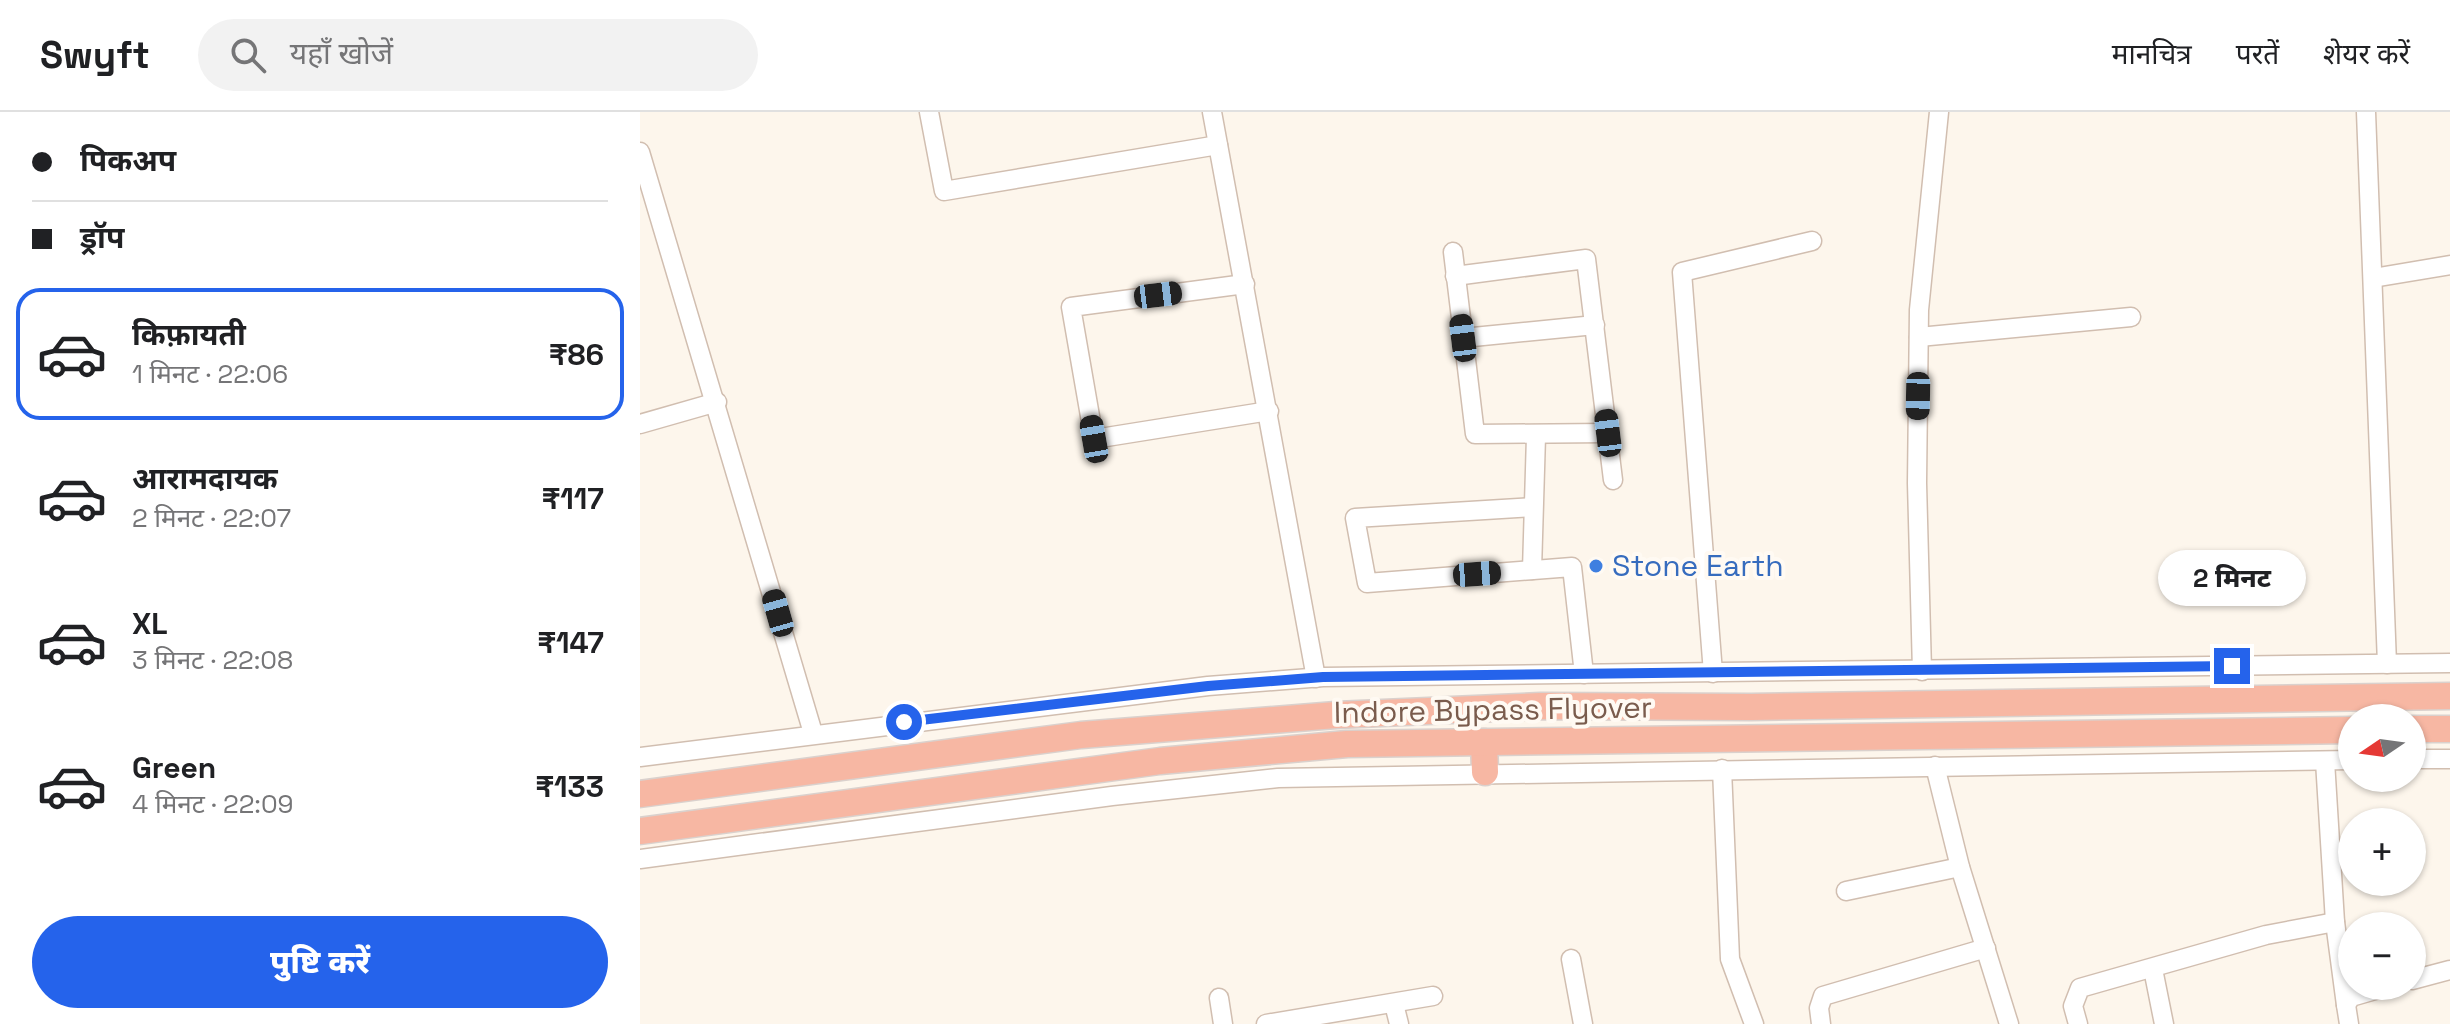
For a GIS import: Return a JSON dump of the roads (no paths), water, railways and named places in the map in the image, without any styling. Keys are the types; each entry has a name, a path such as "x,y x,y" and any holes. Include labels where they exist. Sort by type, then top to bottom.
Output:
{"highway":[{"name":"Indore Bypass Flyover","path":"640,794 1081,735 1405,712 1541,706 1751,707 2450,696"},
{"path":"2426,729 2450,729"},
{"name":"Indore Bypass Flyover","path":"640,831 1209,756 1347,744 2338,730"},
{"path":"1484,742 1485,772"}],"street":[{"path":"929,112 944,191 1218,145"},
{"path":"1212,112 1316,678"},
{"path":"1922,671 1917,483 1919,337 1939,112"},
{"path":"2366,112 2387,664"},
{"path":"640,152 717,402 813,733"},
{"path":"1713,673 1682,272 1812,241"},
{"path":"1453,252 1475,434 1536,436 1608,433"},
{"path":"1455,276 1586,259 1613,480"},
{"path":"2373,278 2450,265"},
{"path":"1245,284 1071,307 1094,439 1269,411"},
{"path":"1919,337 2131,317"},
{"path":"1463,338 1595,325"},
{"path":"640,424 717,402"},
{"path":"1532,570 1536,436"},
{"path":"1533,507 1355,518 1367,583 1572,567 1584,674"},
{"path":"640,757 1208,686 1316,678 2450,663"},
{"path":"2426,759 2450,759"},
{"path":"2325,761 2335,922 2348,1015"},
{"path":"640,859 1080,800 1278,778 1485,772 2338,761"},
{"path":"1935,766 1960,867 2009,1024"},
{"path":"1722,769 1730,959 1754,1024"},
{"path":"1846,891 1960,867"},
{"path":"2078,1024 2073,1006 2080,988 2266,935 2335,922"},
{"path":"1821,1024 1819,1008 1823,996 1986,948"},
{"path":"1571,959 1583,1024"},
{"path":"2153,969 2164,1024"},
{"path":"2426,976 2450,970"},
{"path":"1266,1024 1433,996"},
{"path":"1219,998 1223,1024"},
{"path":"1394,1004 1399,1024"}],"place":[{"name":"Stone Earth","path":"1596,566"}]}
